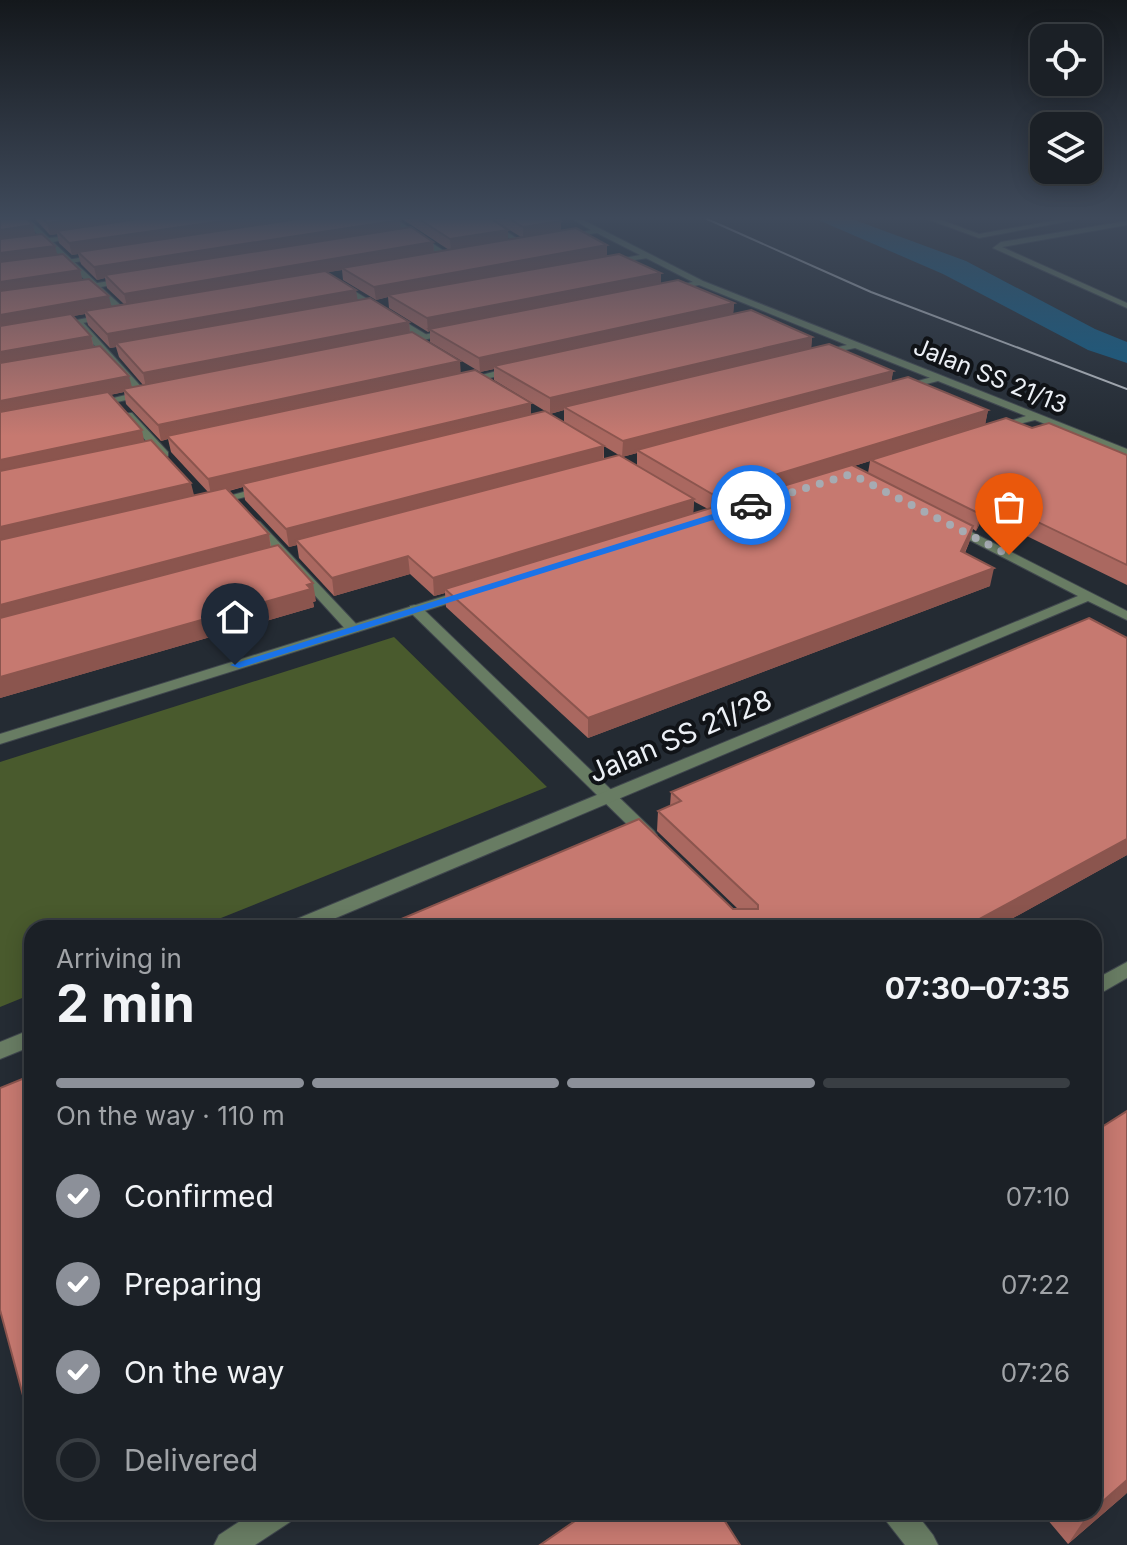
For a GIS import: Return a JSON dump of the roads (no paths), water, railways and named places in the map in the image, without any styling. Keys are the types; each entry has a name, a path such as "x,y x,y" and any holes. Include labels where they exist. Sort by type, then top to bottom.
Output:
{"street":[{"path":"100,291 124,313"},
{"path":"350,291 420,340"},
{"path":"654,292 659,291"},
{"name":"Jalan SS 21/13","path":"721,291 1127,453"},
{"path":"1094,291 1127,306"},
{"path":"357,308 388,302"},
{"path":"46,326 138,310"},
{"path":"760,316 775,312"},
{"path":"77,321 143,394"},
{"path":"384,345 470,328"},
{"path":"811,356 857,345"},
{"path":"91,356 121,351"},
{"path":"447,384 522,368"},
{"path":"464,369 489,385"},
{"path":"891,391 939,378"},
{"path":"86,406 158,391"},
{"path":"114,400 168,459"},
{"path":"980,434 1037,416"},
{"path":"144,451 173,445"},
{"path":"198,492 208,503 277,486"},
{"path":"232,497 353,629"},
{"path":"935,517 1127,616"},
{"path":"269,560 299,551"},
{"path":"0,739 474,591"},
{"name":"Jalan SS 21/28","path":"313,920 1089,596"},
{"path":"415,609 665,851"},
{"path":"1102,985 1127,969"},
{"path":"0,1051 24,1040"},
{"path":"229,1545 268,1520"},
{"path":"903,1520 923,1545"}],"water":[{"path":"976,291 1023,291 1095,329 1127,342 1127,363 1088,350"}],"tram line":[{"path":"869,291 1127,389"}]}
